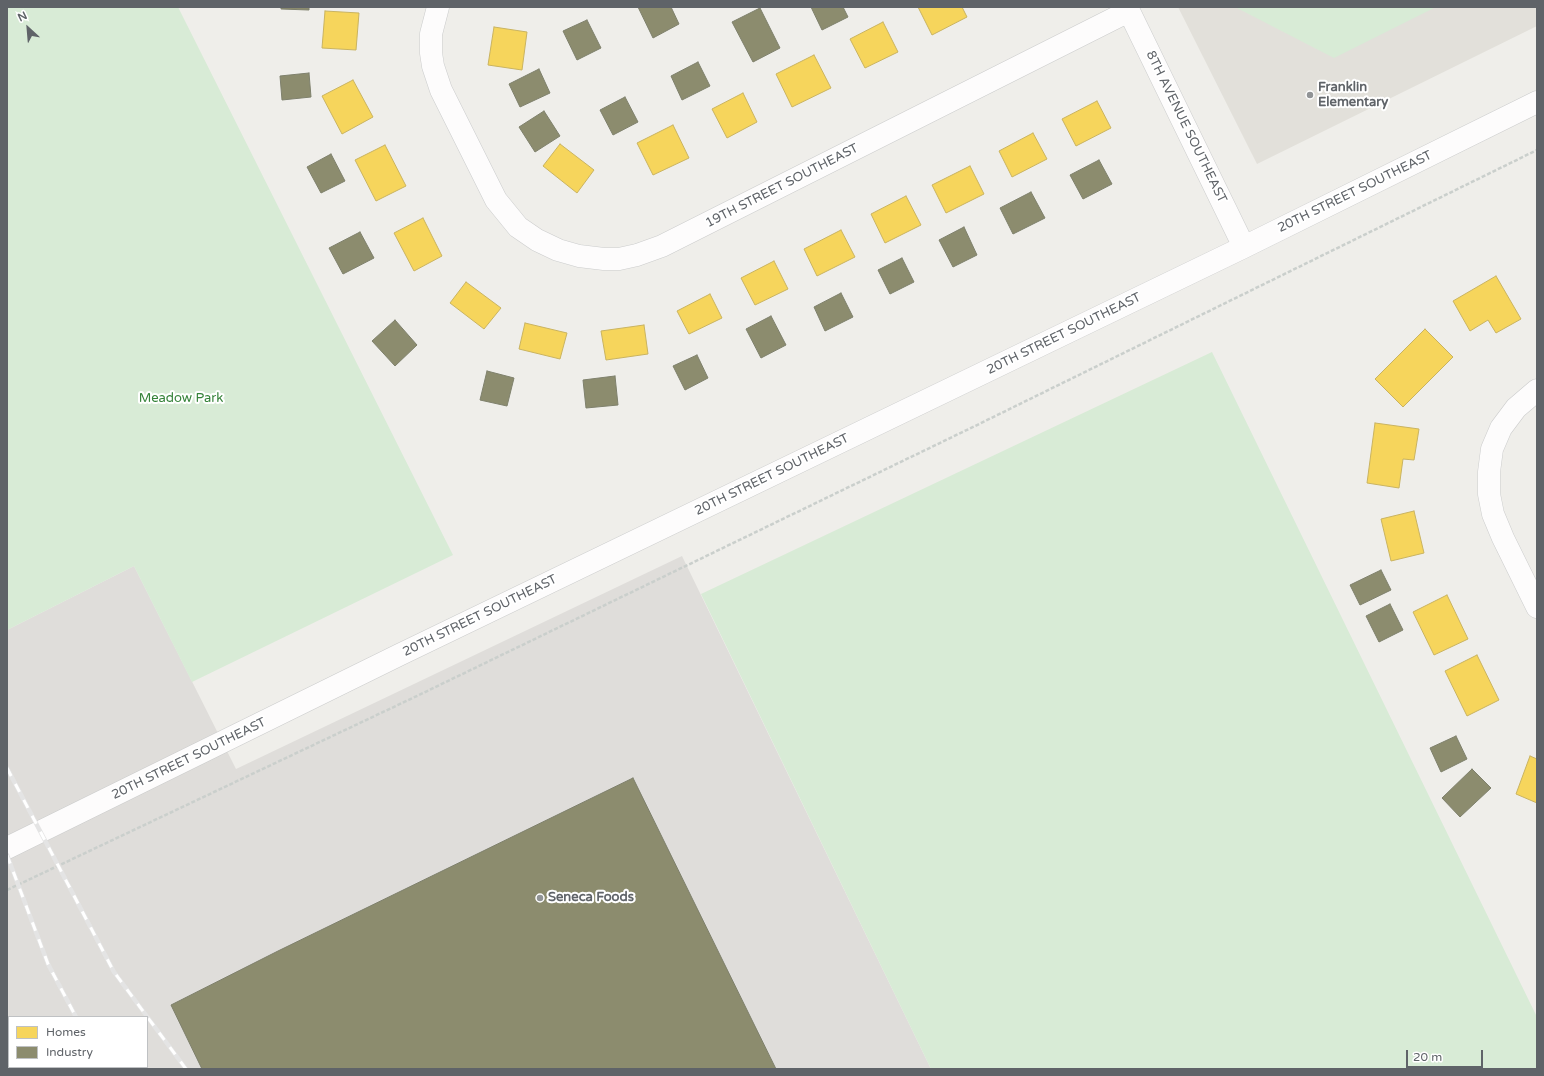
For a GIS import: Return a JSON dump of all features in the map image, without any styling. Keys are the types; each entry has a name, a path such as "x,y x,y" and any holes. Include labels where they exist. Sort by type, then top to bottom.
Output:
{"street":[{"name":"19TH STREET SOUTHEAST","path":"438,7 432,34 431,53 441,90 496,200 518,227 537,240 558,250 579,256 604,259 619,259 637,256 662,246 1128,9"},
{"name":"8TH AVENUE SOUTHEAST","path":"1128,9 1244,247"},
{"name":"20TH STREET SOUTHEAST","path":"7,848 400,655 1244,247 1537,102"},
{"path":"1532,599 1493,514 1489,494 1489,472 1492,449 1501,428 1516,408 1537,390"}],"path":[{"path":"7,890 420,695 1537,150"}],"shaded area":[{"name":"Franklin Elementary","path":"1178,7 1537,7 1537,26 1257,164"},
{"path":"682,556 931,1069 7,1069 7,630 134,566 236,769"}],"green space":[{"name":"Meadow Park","path":"7,7 178,7 453,555 192,682 134,566 7,630"},
{"path":"1235,7 1436,7 1334,58"},
{"path":"1212,352 1537,1017 1537,1069 931,1069 701,594"}],"building: Homes":[{"path":"918,7 962,7 967,17 932,35"},
{"path":"325,11 359,13 356,50 322,48"},
{"path":"883,22 898,52 865,68 850,39"},
{"path":"494,27 527,32 522,70 488,65"},
{"path":"814,55 831,88 792,107 776,74"},
{"path":"353,80 373,117 342,134 322,96"},
{"path":"743,93 757,122 727,138 712,109"},
{"path":"1097,101 1111,128 1076,146 1062,119"},
{"path":"673,125 689,158 653,175 637,143"},
{"path":"1033,133 1047,159 1012,177 999,151"},
{"path":"560,144 594,170 577,193 543,166"},
{"path":"385,145 406,186 376,201 355,160"},
{"path":"970,166 984,194 946,213 932,185"},
{"path":"906,196 921,225 885,243 871,214"},
{"path":"423,218 442,256 414,271 394,233"},
{"path":"841,230 855,257 817,276 804,249"},
{"path":"774,261 788,289 755,305 741,278"},
{"path":"1496,276 1521,319 1496,333 1488,320 1470,331 1453,301"},
{"path":"466,282 501,308 484,329 450,303"},
{"path":"710,294 722,318 689,334 677,311"},
{"path":"525,323 567,333 560,359 519,349"},
{"path":"644,325 648,354 606,360 601,331"},
{"path":"1425,329 1453,357 1403,407 1375,379"},
{"path":"1375,423 1419,429 1414,460 1403,459 1399,488 1367,483"},
{"path":"1414,511 1424,553 1391,561 1381,519"},
{"path":"1447,595 1468,639 1434,655 1413,612"},
{"path":"1477,655 1499,700 1467,716 1445,671"},
{"path":"1530,756 1537,759 1537,803 1516,794"}],"building: Industry":[{"path":"281,7 309,7 309,10 281,9"},
{"path":"638,7 671,7 679,24 653,38"},
{"path":"811,7 843,7 848,17 822,30"},
{"path":"760,8 780,48 753,62 732,22"},
{"path":"587,20 601,48 577,60 563,31"},
{"path":"698,62 710,86 682,100 671,76"},
{"path":"539,69 550,93 520,107 509,84"},
{"path":"309,73 311,97 282,100 280,76"},
{"path":"625,97 638,122 613,135 600,110"},
{"path":"544,111 560,136 535,152 519,127"},
{"path":"331,154 345,181 321,193 307,167"},
{"path":"1099,160 1112,184 1083,199 1070,175"},
{"path":"1031,192 1045,218 1013,234 1000,208"},
{"path":"964,227 977,255 953,267 939,240"},
{"path":"360,232 374,258 343,274 329,248"},
{"path":"902,258 914,282 890,294 878,270"},
{"path":"841,293 853,317 825,331 814,307"},
{"path":"771,316 786,345 761,358 746,329"},
{"path":"395,320 417,345 395,366 372,341"},
{"path":"697,355 708,378 685,390 673,366"},
{"path":"487,371 514,378 507,406 480,400"},
{"path":"615,376 618,405 586,408 583,380"},
{"path":"1381,570 1391,590 1360,605 1350,585"},
{"path":"1390,604 1403,630 1379,642 1366,616"},
{"path":"1456,736 1467,759 1441,772 1430,748"},
{"path":"1472,769 1491,788 1460,817 1442,798"},
{"name":"Seneca Foods","path":"633,778 776,1069 202,1069 171,1005 278,951"},
{"path":"118,1068 119,1069 68,1069"}],"railway":[{"path":"7,768 114,972 147,1016"},
{"path":"7,855 48,964 75,1016"},
{"path":"148,1018 186,1069"}],"place":[{"name":"Franklin Elementary","path":"1310,95"},
{"name":"Seneca Foods","path":"540,898"}]}
